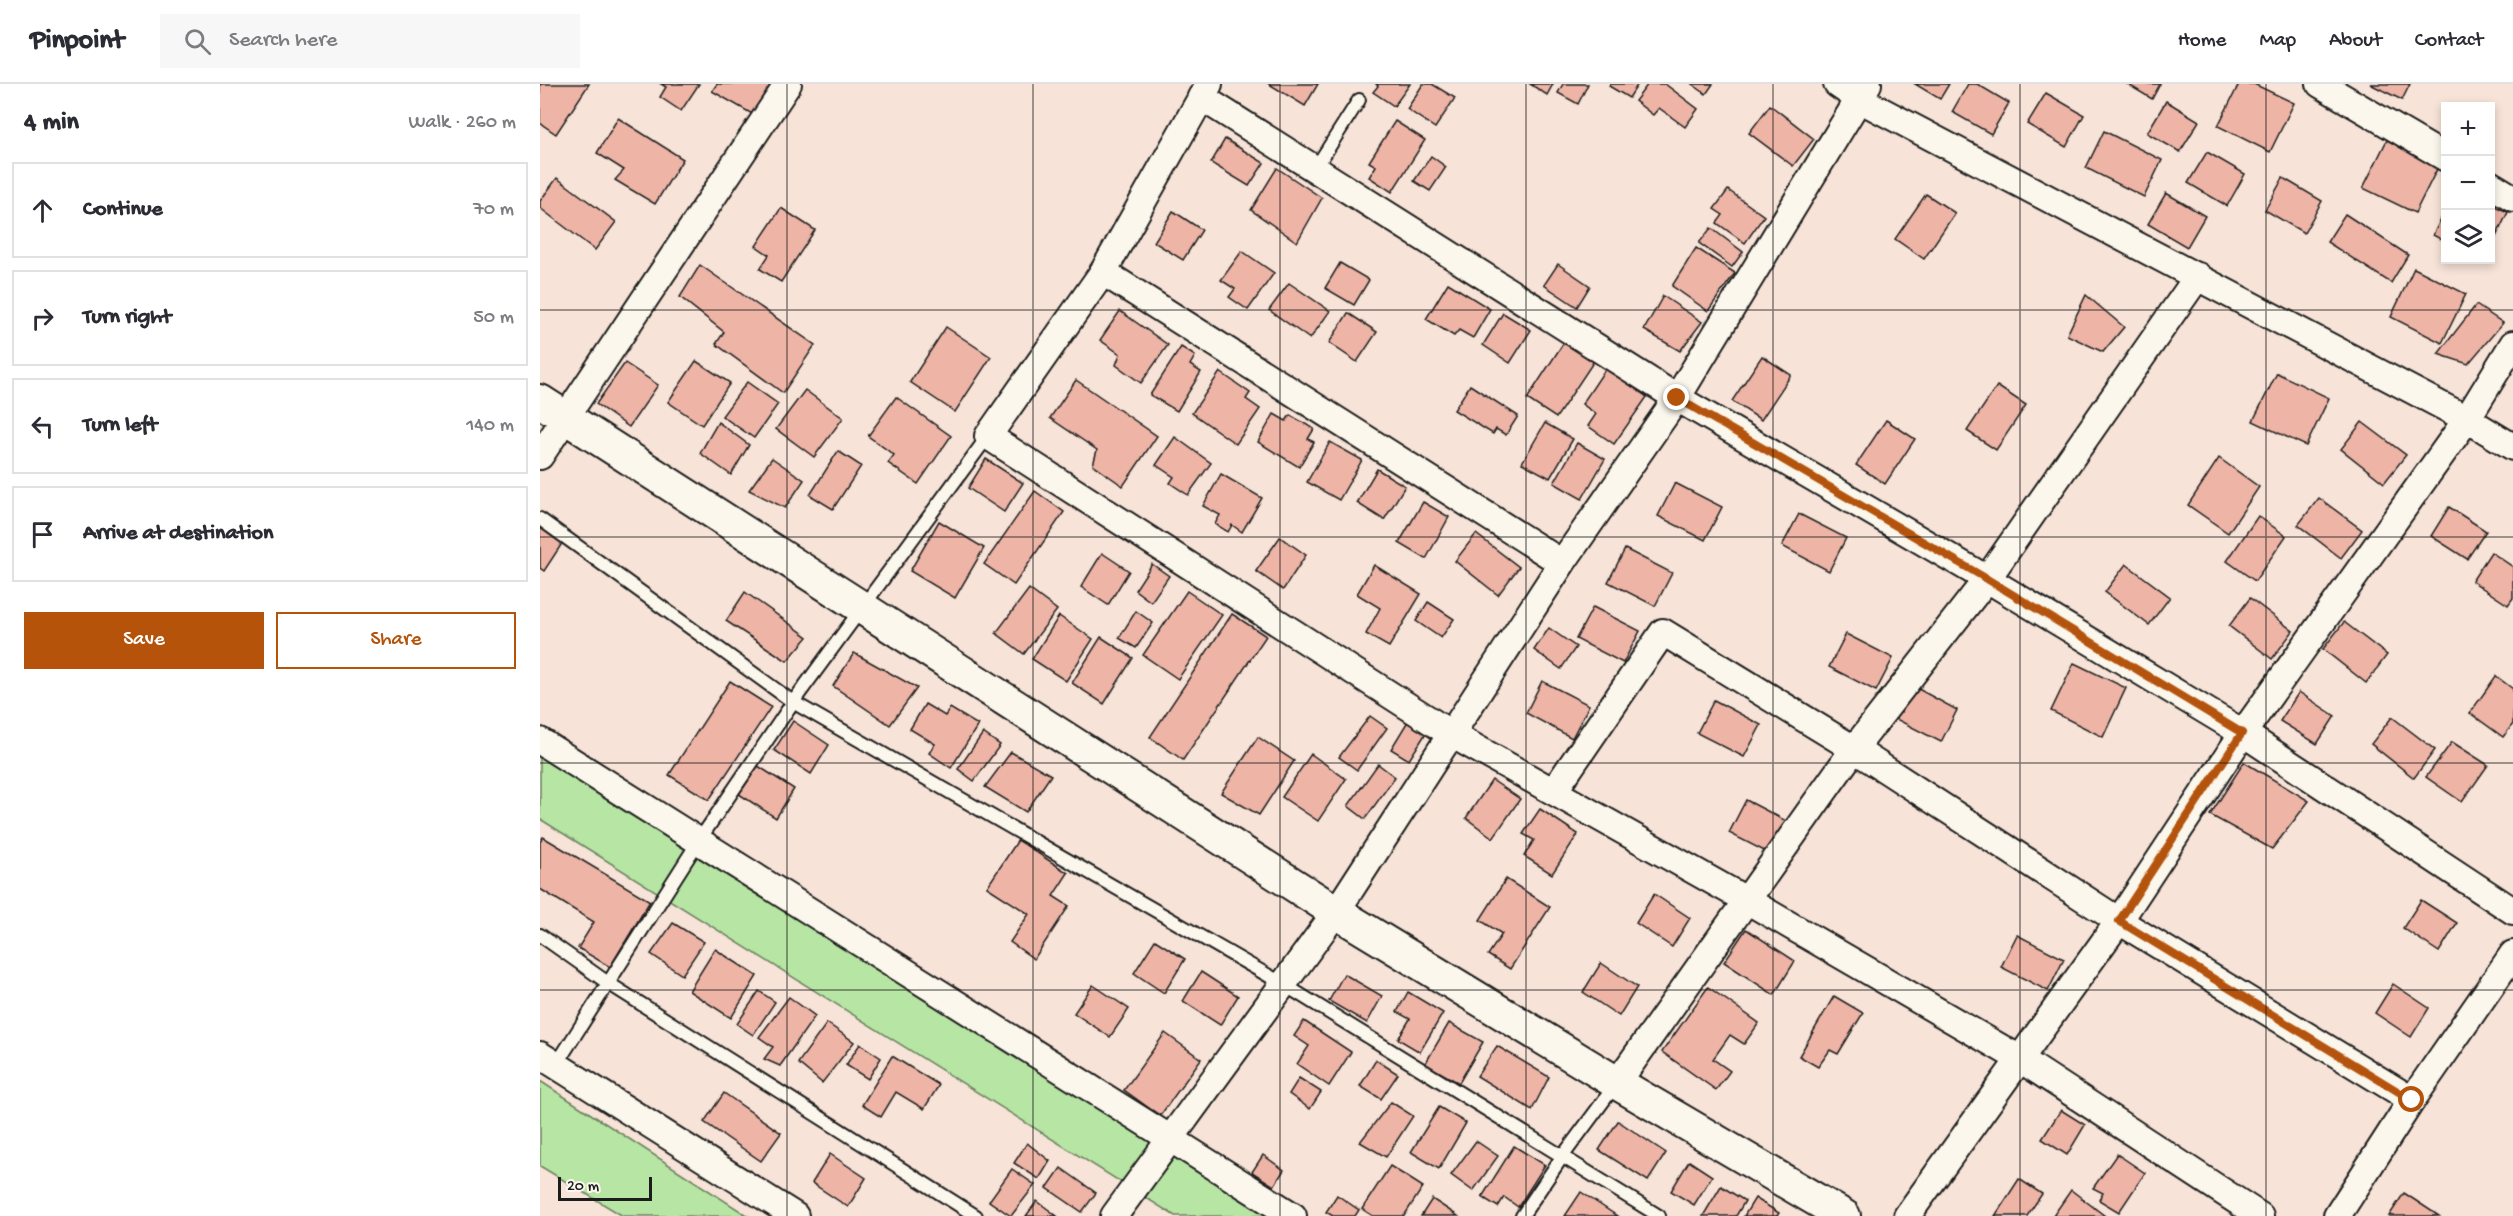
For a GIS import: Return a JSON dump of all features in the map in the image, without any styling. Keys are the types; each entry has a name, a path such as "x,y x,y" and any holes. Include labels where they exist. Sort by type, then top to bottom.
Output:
{"street":[{"path":"540,456 788,84"},
{"path":"1837,84 1863,91 2198,276 2467,419 2513,447"},
{"path":"2320,84 2442,156"},
{"path":"2260,1216 2020,1059 1451,734 988,436 1103,272 1205,90 1315,169 1677,398 1987,579 2242,733 2513,911"},
{"path":"1114,1216 1336,912 1562,563 1677,398 1863,91"},
{"path":"2495,187 2513,198"},
{"path":"1103,272 1562,563"},
{"path":"1617,1083 1748,902 1854,749 1987,579 2198,276"},
{"path":"1907,1216 2119,921 2242,733 2467,419 2513,344"},
{"path":"540,401 1336,912 1617,1083 1844,1216"},
{"path":"1554,791 1663,632 1854,749 2119,921 2412,1100"},
{"path":"540,741 1293,1216"},
{"path":"2337,1216 2412,1100 2513,954"},
{"path":"548,1060 795,1216"}],"lane":[{"path":"1315,169 1359,100"},
{"path":"548,1060 608,983 698,842 793,702 988,436"},
{"path":"540,519 793,702 1283,984 1659,1216"},
{"path":"540,935 608,983 976,1216"},
{"path":"1522,1216 1617,1083"}],"green space":[{"path":"540,740 1292,1216 1175,1216 540,819"},
{"path":"540,1081 748,1216 623,1216 540,1166"}],"building":[{"path":"540,84 589,84 556,134 540,123"},
{"path":"661,84 699,84 681,111 660,97 666,87"},
{"path":"717,84 772,84 754,115 712,91"},
{"path":"1269,84 1318,84 1305,106"},
{"path":"1376,84 1410,84 1394,106 1373,92 1378,86"},
{"path":"1423,84 1432,84 1455,98 1435,128 1407,109"},
{"path":"1530,84 1553,84 1547,95"},
{"path":"1563,84 1588,84 1578,104 1558,93"},
{"path":"1611,84 1638,84 1629,98 1609,86"},
{"path":"1648,84 1665,84 1698,109 1685,127 1659,108 1653,115 1635,101"},
{"path":"1692,84 1713,84 1706,94"},
{"path":"1915,84 1949,84 1940,99"},
{"path":"1968,84 1977,84 2009,103 1991,134 1952,112"},
{"path":"2127,84 2160,84 2152,99"},
{"path":"2239,84 2254,84 2294,103 2270,152 2218,126"},
{"path":"2370,84 2410,84 2402,100"},
{"path":"2046,93 2084,115 2066,147 2027,124"},
{"path":"2166,101 2199,121 2180,152 2147,133"},
{"path":"1770,105 1814,139 1793,166 1749,133"},
{"path":"618,118 683,159 655,204 615,180 624,170 597,153"},
{"path":"1395,121 1425,140 1392,192 1369,177 1376,166 1369,162"},
{"path":"2104,131 2162,160 2144,197 2086,168"},
{"path":"1225,139 1264,163 1249,186 1211,163"},
{"path":"2387,140 2439,165 2415,213 2363,188"},
{"path":"2207,152 2245,174 2227,206 2188,183"},
{"path":"1431,156 1446,167 1430,191 1414,181"},
{"path":"1277,168 1322,198 1297,242 1251,210"},
{"path":"557,178 616,222 595,250 540,208 540,201"},
{"path":"2283,178 2322,201 2304,233 2265,210"},
{"path":"1728,190 1764,216 1745,243 1717,223 1723,215 1714,209"},
{"path":"2166,193 2205,216 2187,247 2148,224"},
{"path":"1926,194 1955,213 1924,259 1895,239"},
{"path":"2495,206 2508,212 2495,239"},
{"path":"781,208 815,230 781,282 760,269 769,255 756,246"},
{"path":"1173,211 1202,230 1183,260 1154,242"},
{"path":"2345,214 2408,255 2391,283 2327,242"},
{"path":"2441,219 2441,239 2433,235"},
{"path":"1711,228 1743,252 1732,267 1699,243"},
{"path":"1696,248 1735,273 1708,311 1672,286"},
{"path":"1242,251 1274,273 1248,310 1229,297 1235,289 1221,280"},
{"path":"1340,263 1369,280 1354,305 1325,288"},
{"path":"1558,264 1590,286 1577,307 1544,285"},
{"path":"700,265 815,345 783,393 716,344 724,332 680,297"},
{"path":"2414,268 2466,294 2442,343 2391,317"},
{"path":"1289,283 1330,311 1310,339 1269,310"},
{"path":"1448,283 1490,309 1473,338 1459,330 1454,336 1426,319"},
{"path":"2086,295 2124,327 2103,352 2067,335"},
{"path":"1663,296 1702,322 1680,351 1644,330"},
{"path":"2476,305 2503,323 2468,364 2438,354"},
{"path":"1120,311 1168,345 1141,383 1116,365 1120,354 1100,340"},
{"path":"1348,313 1377,332 1357,362 1329,343"},
{"path":"1503,313 1531,330 1510,363 1483,345"},
{"path":"946,327 991,357 955,412 910,382"},
{"path":"1564,342 1594,361 1556,418 1527,399"},
{"path":"1181,347 1195,356 1190,365 1201,372 1177,411 1150,395"},
{"path":"1762,356 1791,375 1761,420 1732,401"},
{"path":"696,361 730,383 702,425 668,402"},
{"path":"625,363 658,385 629,427 596,404"},
{"path":"1606,368 1647,397 1614,444 1588,426 1596,414 1582,404"},
{"path":"1220,372 1250,393 1246,399 1260,409 1236,444 1192,413"},
{"path":"2277,373 2329,398 2306,446 2253,421"},
{"path":"1076,380 1157,436 1123,486 1093,465 1097,450 1050,418"},
{"path":"747,382 778,404 754,438 722,416"},
{"path":"1470,385 1518,416 1506,435 1496,429 1493,434 1454,410"},
{"path":"1997,386 2026,405 1996,450 1967,431"},
{"path":"805,390 843,418 814,457 776,429"},
{"path":"896,397 951,436 918,484 888,463 894,455 868,436"},
{"path":"1274,414 1286,421 1290,415 1314,429 1308,439 1314,442 1299,467 1258,442"},
{"path":"1886,420 1915,439 1885,484 1856,465"},
{"path":"718,422 749,445 731,475 700,453"},
{"path":"2362,422 2406,455 2384,483 2341,449"},
{"path":"1545,423 1573,439 1550,478 1522,463"},
{"path":"1175,437 1211,463 1188,495 1170,483 1174,477 1156,465"},
{"path":"1330,442 1362,460 1339,500 1307,482"},
{"path":"1577,443 1605,459 1582,499 1554,483"},
{"path":"838,451 861,466 833,509 810,495"},
{"path":"772,458 804,480 785,508 749,490"},
{"path":"2219,458 2259,487 2228,533 2188,505"},
{"path":"986,459 1023,483 1004,512 968,488"},
{"path":"1377,469 1405,486 1384,520 1357,503"},
{"path":"1221,474 1262,498 1242,532 1232,525 1228,532 1215,524 1220,515 1203,506"},
{"path":"1675,483 1722,507 1705,540 1658,516"},
{"path":"1035,491 1064,512 1014,585 984,564"},
{"path":"2319,498 2362,530 2341,558 2298,525"},
{"path":"1423,502 1449,517 1426,559 1399,543"},
{"path":"2449,507 2486,531 2467,559 2431,536"},
{"path":"1799,514 1846,538 1829,571 1782,546"},
{"path":"2258,516 2286,536 2255,581 2227,561"},
{"path":"939,521 984,548 955,598 910,571"},
{"path":"540,527 563,542 544,571 540,568"},
{"path":"1476,534 1519,567 1498,595 1455,561"},
{"path":"1280,537 1306,555 1283,590 1256,571"},
{"path":"1625,549 1672,573 1655,606 1608,582"},
{"path":"2491,552 2513,567 2513,598 2508,605 2472,581"},
{"path":"1102,553 1129,571 1108,605 1081,587"},
{"path":"1152,564 1169,576 1151,602 1135,590"},
{"path":"2126,564 2170,597 2149,625 2105,592"},
{"path":"1374,565 1421,594 1389,647 1366,634 1380,608 1357,594"},
{"path":"1029,589 1057,610 1024,654 996,633"},
{"path":"1187,591 1222,615 1178,679 1143,655"},
{"path":"745,592 808,637 787,661 726,621"},
{"path":"2250,598 2293,631 2272,659 2229,626"},
{"path":"1428,602 1454,619 1441,638 1416,621"},
{"path":"1593,607 1640,631 1623,663 1576,639"},
{"path":"1136,611 1153,623 1136,648 1119,638"},
{"path":"1232,614 1266,636 1183,760 1150,737"},
{"path":"1059,616 1093,639 1066,681 1032,659"},
{"path":"2344,622 2387,655 2366,683 2323,649"},
{"path":"1549,628 1576,647 1561,669 1534,650"},
{"path":"1846,634 1893,658 1876,691 1829,667"},
{"path":"1101,637 1133,658 1104,704 1072,683"},
{"path":"854,653 917,688 890,725 833,686"},
{"path":"2074,663 2126,688 2103,737 2051,711"},
{"path":"2496,676 2513,689 2513,724 2503,737 2470,713"},
{"path":"730,681 771,707 709,800 669,775"},
{"path":"1542,681 1589,705 1572,738 1526,713"},
{"path":"1911,685 1957,710 1941,742 1894,718"},
{"path":"2299,692 2335,716 2317,744 2280,721"},
{"path":"1714,700 1761,725 1744,757 1697,733"},
{"path":"925,704 945,716 950,708 978,725 951,768 929,753 935,744 910,729"},
{"path":"1370,716 1387,728 1357,770 1339,757"},
{"path":"2392,717 2435,750 2414,778 2371,744"},
{"path":"793,721 829,745 811,774 774,750"},
{"path":"1408,721 1426,733 1409,760 1391,749"},
{"path":"983,733 1000,745 974,781 958,769"},
{"path":"1258,737 1294,761 1259,815 1221,793"},
{"path":"2452,742 2488,765 2462,802 2426,777"},
{"path":"1011,752 1051,775 1026,812 985,787"},
{"path":"1311,754 1346,779 1318,821 1282,797"},
{"path":"2244,762 2309,801 2272,849 2210,815"},
{"path":"1378,764 1395,777 1365,819 1348,806"},
{"path":"758,766 794,789 776,818 739,794"},
{"path":"1492,780 1520,799 1493,838 1466,818"},
{"path":"1746,800 1792,824 1776,857 1729,833"},
{"path":"1540,809 1578,834 1552,874 1524,856 1534,840 1523,834"},
{"path":"543,837 650,901 610,967 578,948 594,922 540,889 540,842"},
{"path":"1018,840 1068,873 1053,896 1069,906 1034,959 1010,942 1029,914 987,887"},
{"path":"1506,879 1550,907 1510,969 1488,955 1502,934 1480,920"},
{"path":"1654,894 1690,918 1672,947 1636,923"},
{"path":"2421,900 2457,923 2439,952 2403,928"},
{"path":"673,923 704,942 682,975 651,954"},
{"path":"1746,929 1795,961 1774,995 1724,962"},
{"path":"2017,935 2064,959 2048,991 2001,967"},
{"path":"1155,940 1185,959 1164,993 1134,973"},
{"path":"715,949 757,976 731,1018 689,991"},
{"path":"1601,963 1637,987 1619,1016 1583,992"},
{"path":"1201,972 1238,996 1220,1025 1183,1001"},
{"path":"1344,974 1382,996 1367,1023 1329,1001"},
{"path":"2393,984 2429,1008 2411,1037 2375,1013"},
{"path":"1093,985 1129,1009 1110,1037 1074,1013"},
{"path":"1708,987 1759,1023 1744,1044 1730,1035 1713,1059 1730,1071 1716,1090 1662,1052"},
{"path":"759,991 775,1002 753,1035 737,1024"},
{"path":"1408,992 1443,1013 1420,1052 1398,1039 1410,1019 1397,1012"},
{"path":"1834,996 1863,1013 1838,1054 1830,1050 1818,1067 1799,1056"},
{"path":"789,997 815,1016 780,1066 764,1059 773,1047 759,1037"},
{"path":"1304,1021 1351,1052 1329,1086 1297,1064 1309,1046 1294,1036"},
{"path":"827,1023 854,1042 822,1083 798,1063"},
{"path":"1449,1023 1483,1042 1459,1083 1425,1064"},
{"path":"1165,1033 1201,1059 1160,1116 1124,1090"},
{"path":"860,1044 881,1058 868,1079 846,1065"},
{"path":"1497,1046 1549,1077 1532,1110 1477,1076"},
{"path":"892,1056 939,1085 924,1109 896,1092 881,1117 862,1105"},
{"path":"1376,1060 1398,1074 1381,1099 1360,1086"},
{"path":"1299,1078 1321,1092 1310,1109 1289,1094"},
{"path":"724,1093 781,1133 761,1161 704,1122"},
{"path":"1391,1102 1413,1116 1386,1157 1360,1142"},
{"path":"1439,1107 1466,1123 1439,1169 1411,1152"},
{"path":"2061,1110 2085,1125 2067,1155 2042,1139"},
{"path":"1618,1121 1666,1153 1648,1181 1599,1150"},
{"path":"1476,1141 1498,1156 1473,1191 1451,1175"},
{"path":"1027,1143 1050,1161 1039,1179 1014,1163"},
{"path":"1514,1146 1545,1165 1518,1207 1504,1197 1498,1207 1482,1197"},
{"path":"830,1154 866,1178 848,1207 812,1183"},
{"path":"2117,1154 2145,1173 2119,1212 2099,1200 2103,1193 2093,1188"},
{"path":"1263,1155 1284,1170 1274,1186 1252,1172"},
{"path":"1689,1161 1712,1176 1694,1205 1671,1191"},
{"path":"1390,1166 1423,1187 1404,1216 1373,1216 1362,1209"},
{"path":"1061,1168 1096,1193 1082,1212 1047,1188"},
{"path":"1012,1169 1035,1185 1011,1216 989,1201"},
{"path":"2019,1179 2042,1194 2027,1216 1995,1216"},
{"path":"1721,1186 1745,1201 1736,1216 1703,1216"},
{"path":"2071,1190 2105,1216 2053,1216"},
{"path":"1581,1192 1617,1216 1565,1216"},
{"path":"2404,1193 2439,1216 2389,1216"},
{"path":"1337,1195 1359,1210 1355,1216 1333,1216 1326,1212"},
{"path":"1755,1198 1779,1213 1777,1216 1744,1216"},
{"path":"1432,1199 1458,1216 1421,1216"},
{"path":"1037,1201 1057,1216 1026,1216"}],"route":[{"path":"1677,398 1987,579 2242,733 2119,921 2412,1100"}]}
